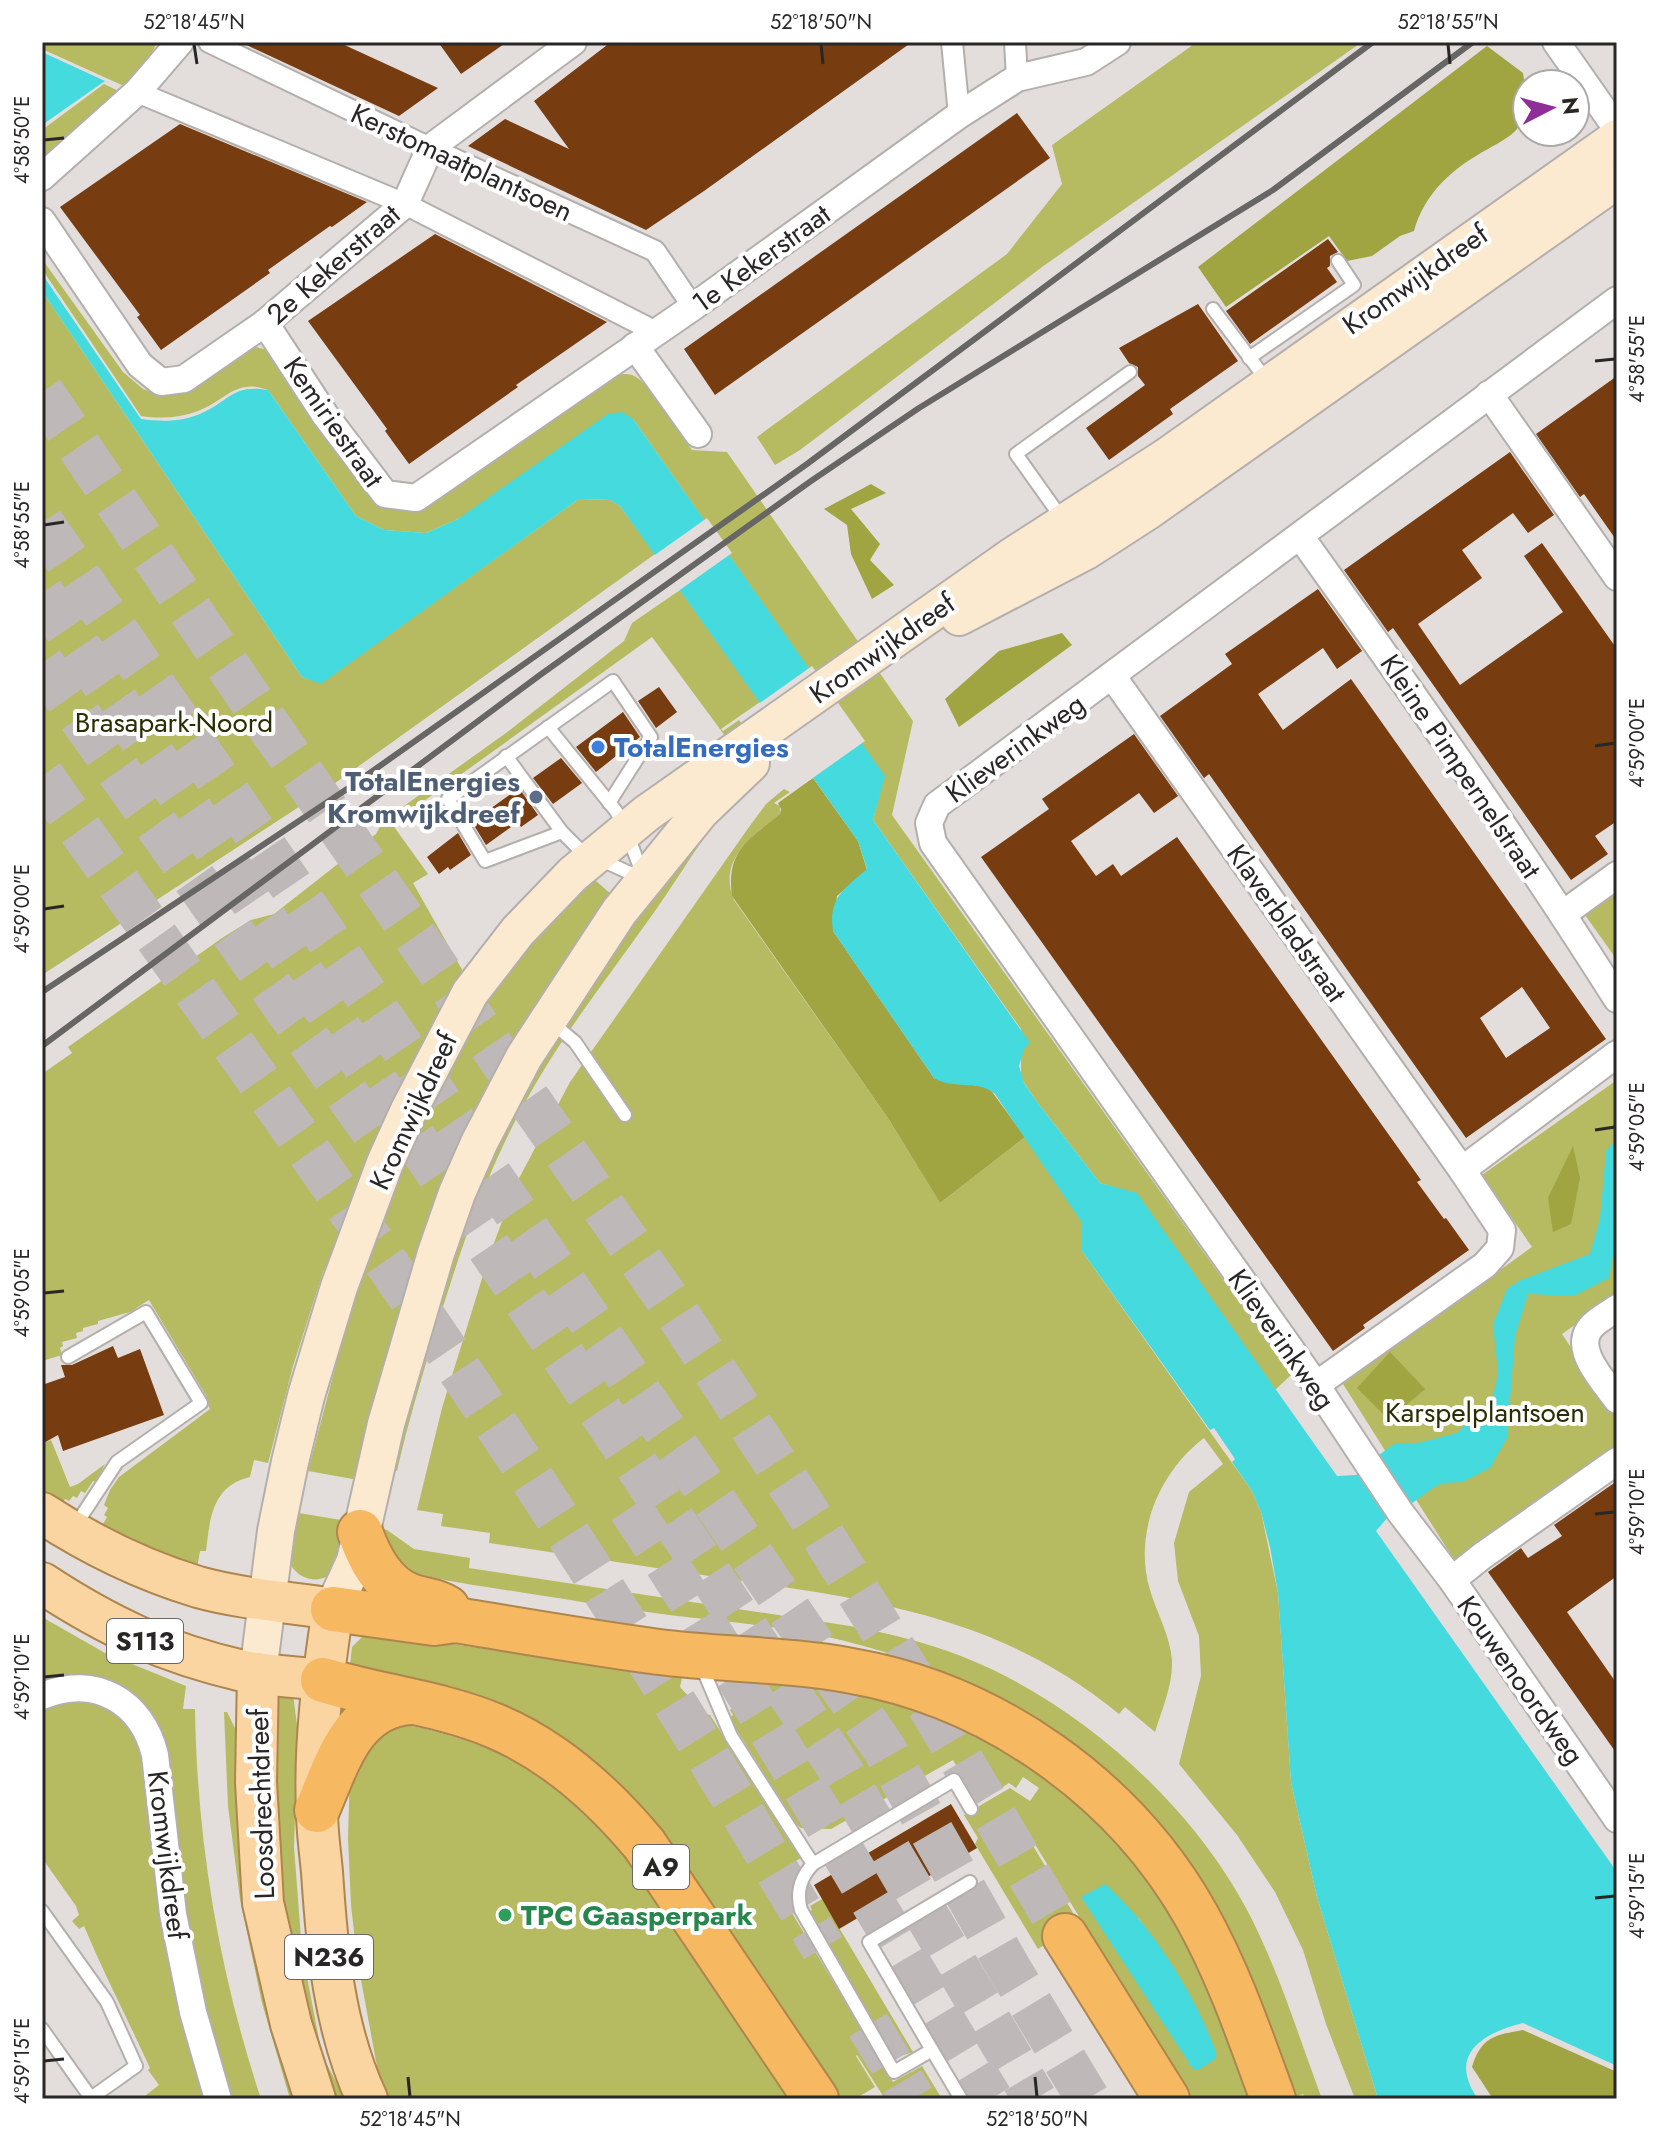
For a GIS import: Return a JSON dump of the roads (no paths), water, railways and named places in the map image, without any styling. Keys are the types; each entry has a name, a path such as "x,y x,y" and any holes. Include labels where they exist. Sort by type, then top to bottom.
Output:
{"highway":[{"path":"360,1532 379,1572 389,1583 409,1596 437,1602 456,1620"},
{"path":"333,1609 434,1623 456,1620 698,1656 824,1667 895,1682 990,1718 1067,1768 1094,1790 1148,1847 1195,1913 1219,1958 1273,2099"},
{"name":"A9","path":"323,1680 440,1708 497,1727 548,1754 613,1807 677,1891 816,2099"},
{"name":"A9","path":"317,1810 347,1743 366,1719 376,1710 411,1702"},
{"path":"1142,2099 1056,1941 1167,2099"}],"main road":[{"name":"Kromwijkdreef","path":"266,1598 280,1509 306,1396 339,1287 385,1163 409,1110 480,978 536,911 593,858 618,816 758,746 911,638 969,611 1075,538 1259,370 1617,138"},
{"name":"Kromwijkdreef","path":"1075,538 1148,511 1617,180"},
{"name":"Kromwijkdreef","path":"333,1609 355,1561 394,1391 453,1204 493,1114 549,1019 619,912 758,746"},
{"name":"S113","path":"57,1523 127,1561 200,1587 266,1598"},
{"name":"S113","path":"42,1583 80,1608 174,1653 258,1673 323,1680"},
{"path":"266,1598 333,1609"},
{"name":"Loosdrechtdreef","path":"266,1598 255,1741 263,1903 291,2024 315,2099"},
{"name":"Loosdrechtdreef","path":"333,1609 323,1680 317,1810 330,1971 346,2042 367,2099"}],"street":[{"path":"43,175 137,92 180,42"},
{"name":"Kerstomaatplantsoen","path":"209,42 655,251 693,307"},
{"name":"2e Kekerstraat","path":"42,221 140,365 161,382 184,379 265,323 405,204 430,148 573,42"},
{"path":"952,42 959,115"},
{"path":"1015,42 1017,78"},
{"name":"1e Kekerstraat","path":"416,498 693,307 959,115 1017,78 1086,62 1117,42"},
{"path":"1556,42 1617,129"},
{"path":"137,92 405,204 645,339 698,434"},
{"name":"Klieverinkweg","path":"1452,1580 1400,1512 1316,1385 997,937 933,843 929,823 937,805 1617,300"},
{"name":"Kemiriestraat","path":"265,323 325,415 385,494 416,498"},
{"path":"1489,394 1617,577"},
{"name":"Kleine Pimpernelstraat","path":"1300,536 1563,914 1617,999"},
{"name":"Klaverbladstraat","path":"1113,677 1462,1170"},
{"path":"1563,914 1617,875"},
{"path":"1316,1385 1485,1265 1500,1248 1502,1230 1462,1170 1617,1054"},
{"path":"1617,1308 1592,1325 1585,1336 1585,1351 1617,1400"},
{"path":"1452,1580 1617,1461"},
{"name":"Kouwenoordweg","path":"1452,1580 1617,1819"},
{"name":"Kromwijkdreef","path":"42,1696 67,1689 99,1692 129,1707 149,1735 155,1755 173,1914 193,2012 218,2099"}],"lane":[{"path":"1213,309 1259,370 1354,285 1338,261"},
{"path":"1075,538 1016,454 1130,372"},
{"path":"562,832 485,861 448,799 613,681 651,737 618,816"},
{"path":"548,727 618,816 644,879"},
{"path":"506,756 562,832 581,851 644,879"},
{"path":"549,1019 575,1042 625,1115"},
{"path":"57,1523 117,1462 201,1403 146,1312 68,1357"},
{"path":"698,1656 731,1736 813,1864"},
{"path":"932,2050 894,2072 801,1910 798,1902 800,1884 813,1864 954,1780 971,1809"},
{"path":"961,2099 869,1942 970,1882"},
{"path":"42,1911 107,2002 136,2066 91,2098 42,2029"}],"water":[{"path":"42,52 105,81 42,125"},
{"path":"42,274 141,419 165,421 189,418 240,391 268,390 356,516 384,530 426,533 458,519 608,414 622,412 633,419 885,776 873,820 1030,1043 1024,1049 1019,1066 1024,1083 1100,1183 1137,1193 1337,1476 1356,1475 1395,1443 1414,1444 1457,1433 1492,1401 1498,1373 1493,1324 1507,1289 1519,1281 1590,1254 1600,1218 1606,1151 1617,1138 1617,1232 1609,1278 1574,1296 1528,1294 1515,1336 1507,1438 1490,1468 1463,1482 1443,1483 1433,1488 1388,1517 1376,1531 1617,1872 1617,2066 1523,2023 1483,2040 1468,2058 1466,2070 1469,2084 1478,2099 1378,2099 1317,1897 1291,1782 1278,1593 1270,1547 1252,1491 1214,1428 1210,1430 1082,1251 1081,1221 995,1094 981,1087 942,1082 934,1078 833,931 835,902 867,869 858,841 620,506 610,500 579,499 321,684 302,677 42,291"},
{"path":"1105,1884 1156,1941 1197,2009 1217,2055 1198,2070 1193,2069 1081,1897"}],"tunnel":[{"path":"42,392 257,709 675,1310 927,1702 1065,1936"},
{"path":"42,523 885,1750 1010,1970 1088,2099"},
{"path":"42,593 576,1375 844,1775 1035,2099"},
{"path":"42,663 389,1154"},
{"path":"42,776 329,1181 497,1426 664,1685 823,1948"},
{"path":"630,1508 769,1728 991,2099"},
{"path":"868,2025 913,2099"}],"railway":[{"path":"42,992 350,787 807,464 1373,42"},
{"path":"42,1046 540,675 811,481 919,408 1273,190 1473,42"}],"place":[{"name":"TotalEnergies","path":"598,747"},
{"name":"TotalEnergies Kromwijkdreef","path":"536,797"},
{"name":"TPC Gaasperpark","path":"505,1915"}],"park label":[{"name":"Brasapark-Noord","path":"174,722"},
{"name":"Karspelplantsoen","path":"1485,1412"}]}
